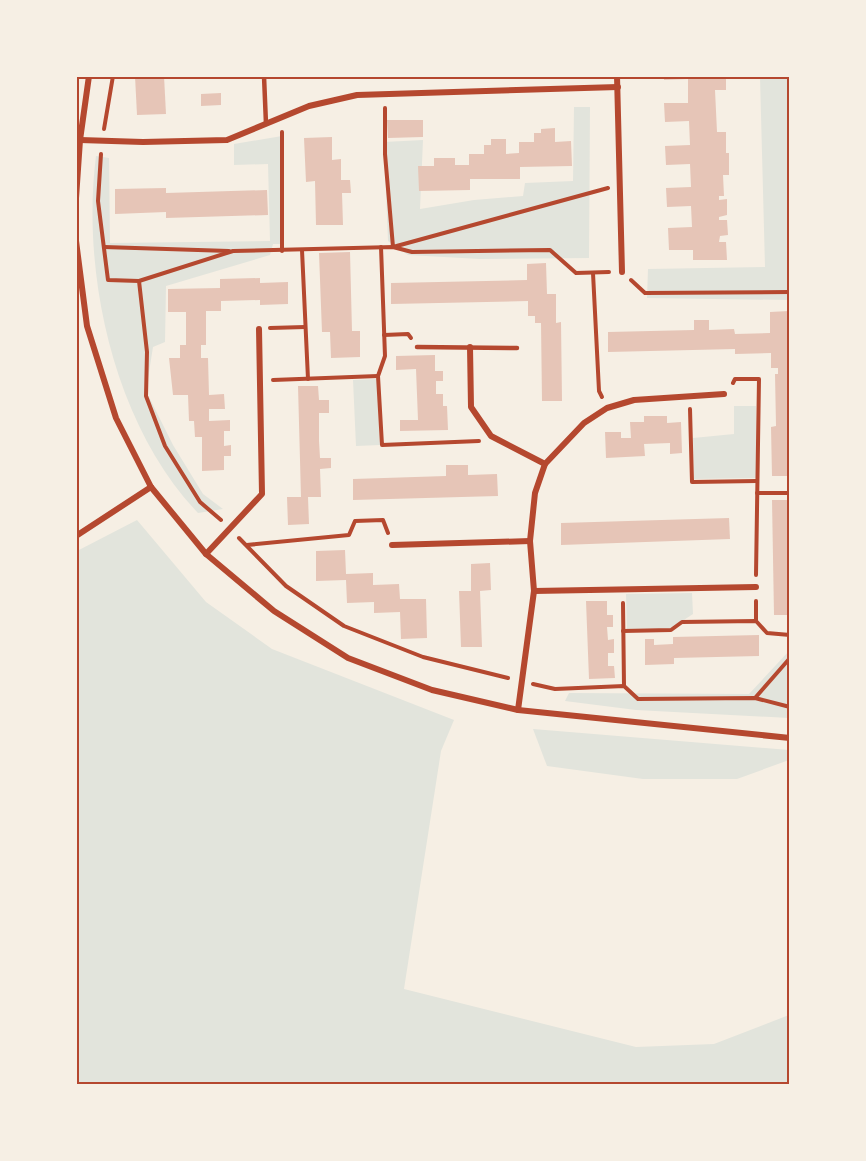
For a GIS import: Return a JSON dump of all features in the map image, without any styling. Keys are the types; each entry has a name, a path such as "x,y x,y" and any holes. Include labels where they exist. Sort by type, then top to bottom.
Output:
{"street":[{"path":"76,198 80,140 89,76"},
{"path":"617,76 622,272"},
{"path":"80,140 227,140 333,99 386,92 618,87"},
{"path":"76,241 87,326 116,418 151,487 206,554 274,611 348,658 432,690 518,710 789,738"},
{"path":"206,554 262,494 259,329"},
{"path":"470,347 471,407 491,436 545,464"},
{"path":"518,710 534,591 530,541 535,493 545,464 584,423 607,408 634,400 724,394"},
{"path":"76,536 151,487"},
{"path":"392,545 530,541"},
{"path":"534,591 756,588"}],"lane":[{"path":"264,76 266,124"},
{"path":"417,347 517,348"}],"path":[{"path":"113,76 101,141 98,201 108,280 139,281 233,251"},
{"path":"386,92 385,154 393,247"},
{"path":"282,118 282,251"},
{"path":"393,247 621,185"},
{"path":"104,247 233,251 381,247 393,247 412,252 550,250 576,273 622,272 645,293 789,292"},
{"path":"381,247 385,356 378,376 382,445 486,441 491,436"},
{"path":"302,250 308,379"},
{"path":"593,273 599,391 607,408"},
{"path":"139,281 147,352 146,396 165,446 200,502 286,586 344,626 423,657 555,689 624,686 638,699 755,698 789,707"},
{"path":"259,329 306,327"},
{"path":"384,334 408,334 417,347"},
{"path":"260,381 378,376"},
{"path":"724,394 735,379 759,379 756,621 767,633 789,635"},
{"path":"689,397 692,482 758,481"},
{"path":"757,493 789,493"},
{"path":"246,545 350,535 355,521 383,520 392,545"},
{"path":"623,591 624,686"},
{"path":"623,631 671,630 682,622 756,621"},
{"path":"755,698 789,658"}],"shaded area":[{"path":"760,77 789,77 789,300 647,298 648,269 765,267"},
{"path":"574,107 590,107 589,258 480,259 408,255 388,241 384,142 423,140 420,209 474,200 523,196 525,183 573,181"},
{"path":"282,136 281,244 273,244 270,255 166,286 165,342 153,347 146,391 173,445 203,494 223,509 198,513 169,477 145,437 125,392 110,346 100,298 94,249 93,202 96,156 109,158 110,243 270,241 268,164 234,165 234,144"},
{"path":"377,379 380,445 356,446 353,380"},
{"path":"734,406 756,406 757,478 694,479 693,438 734,434"},
{"path":"137,520 206,602 272,649 454,720 441,751 404,989 636,1047 714,1044 789,1015 789,1084 77,1084 77,551"},
{"path":"692,593 693,614 670,629 627,629 626,594"},
{"path":"789,651 789,718 636,710 565,701 569,693 749,694"},
{"path":"533,729 789,750 789,760 737,779 643,779 547,766"}],"building":[{"path":"135,76 164,76 166,114 137,115"},
{"path":"664,76 726,78 726,90 715,90 717,132 726,132 726,153 729,153 729,175 723,175 724,196 719,196 719,200 727,199 727,215 719,217 719,220 727,220 728,235 720,236 719,242 726,242 727,260 693,260 693,250 669,250 668,228 692,227 691,206 667,207 666,188 691,187 690,164 666,165 665,146 690,145 689,121 665,122 664,103 688,103 688,79 664,80"},
{"path":"221,93 221,105 201,106 201,94"},
{"path":"387,120 423,120 423,137 388,138"},
{"path":"555,128 555,142 571,141 572,166 520,167 520,179 470,179 470,190 419,191 418,166 434,166 434,158 455,158 455,165 469,165 469,154 484,154 484,145 491,145 491,139 506,139 506,154 519,153 519,142 534,142 534,133 541,133 541,129"},
{"path":"332,137 332,160 341,159 341,180 350,180 351,193 342,193 343,225 316,225 315,181 306,182 304,138"},
{"path":"166,188 166,193 267,190 268,215 166,218 166,212 115,214 115,189"},
{"path":"350,252 352,331 360,331 360,357 331,358 330,332 322,332 319,253"},
{"path":"546,263 547,294 556,294 556,323 561,322 562,401 542,401 541,323 535,323 535,316 528,316 528,301 391,304 391,283 527,280 527,264"},
{"path":"260,278 260,283 288,282 288,304 260,305 260,300 221,301 221,311 206,311 206,345 201,345 201,358 208,358 209,395 224,394 225,409 209,409 209,421 230,420 230,431 224,431 224,446 231,445 231,456 224,456 224,470 202,471 202,437 195,437 194,421 189,421 188,395 173,395 169,358 180,358 180,345 186,345 186,312 168,312 168,289 220,288 220,279"},
{"path":"789,311 789,476 772,476 771,427 776,426 775,374 778,374 778,368 771,368 771,353 735,354 735,349 608,352 608,332 694,330 694,320 709,320 709,330 734,329 735,334 770,333 770,312"},
{"path":"435,355 435,371 443,371 443,381 436,381 436,394 443,394 443,406 447,406 448,430 400,431 400,420 418,420 416,369 396,370 396,356"},
{"path":"298,386 318,386 319,400 329,400 329,413 319,413 319,441 320,458 331,458 331,468 320,469 321,497 308,497 309,524 288,525 287,497 301,497"},
{"path":"644,416 667,416 667,423 681,422 682,453 670,454 670,443 644,444 645,456 606,458 605,432 621,432 621,438 631,438 630,422 644,422"},
{"path":"446,465 468,465 468,475 497,474 498,496 353,500 353,479 446,476"},
{"path":"772,500 789,500 789,615 774,615"},
{"path":"729,518 730,539 561,545 561,523"},
{"path":"345,550 346,574 373,573 373,585 399,584 400,599 426,599 427,638 401,639 400,612 374,613 374,602 347,603 346,580 316,581 316,551"},
{"path":"490,563 491,590 480,591 482,647 461,647 459,591 471,591 471,564"},
{"path":"586,601 607,601 607,615 613,615 613,627 607,627 608,640 614,639 614,653 608,653 608,666 614,666 615,678 589,679"},
{"path":"759,635 759,656 674,658 674,664 645,665 645,639 654,639 654,645 673,644 673,637"}]}
